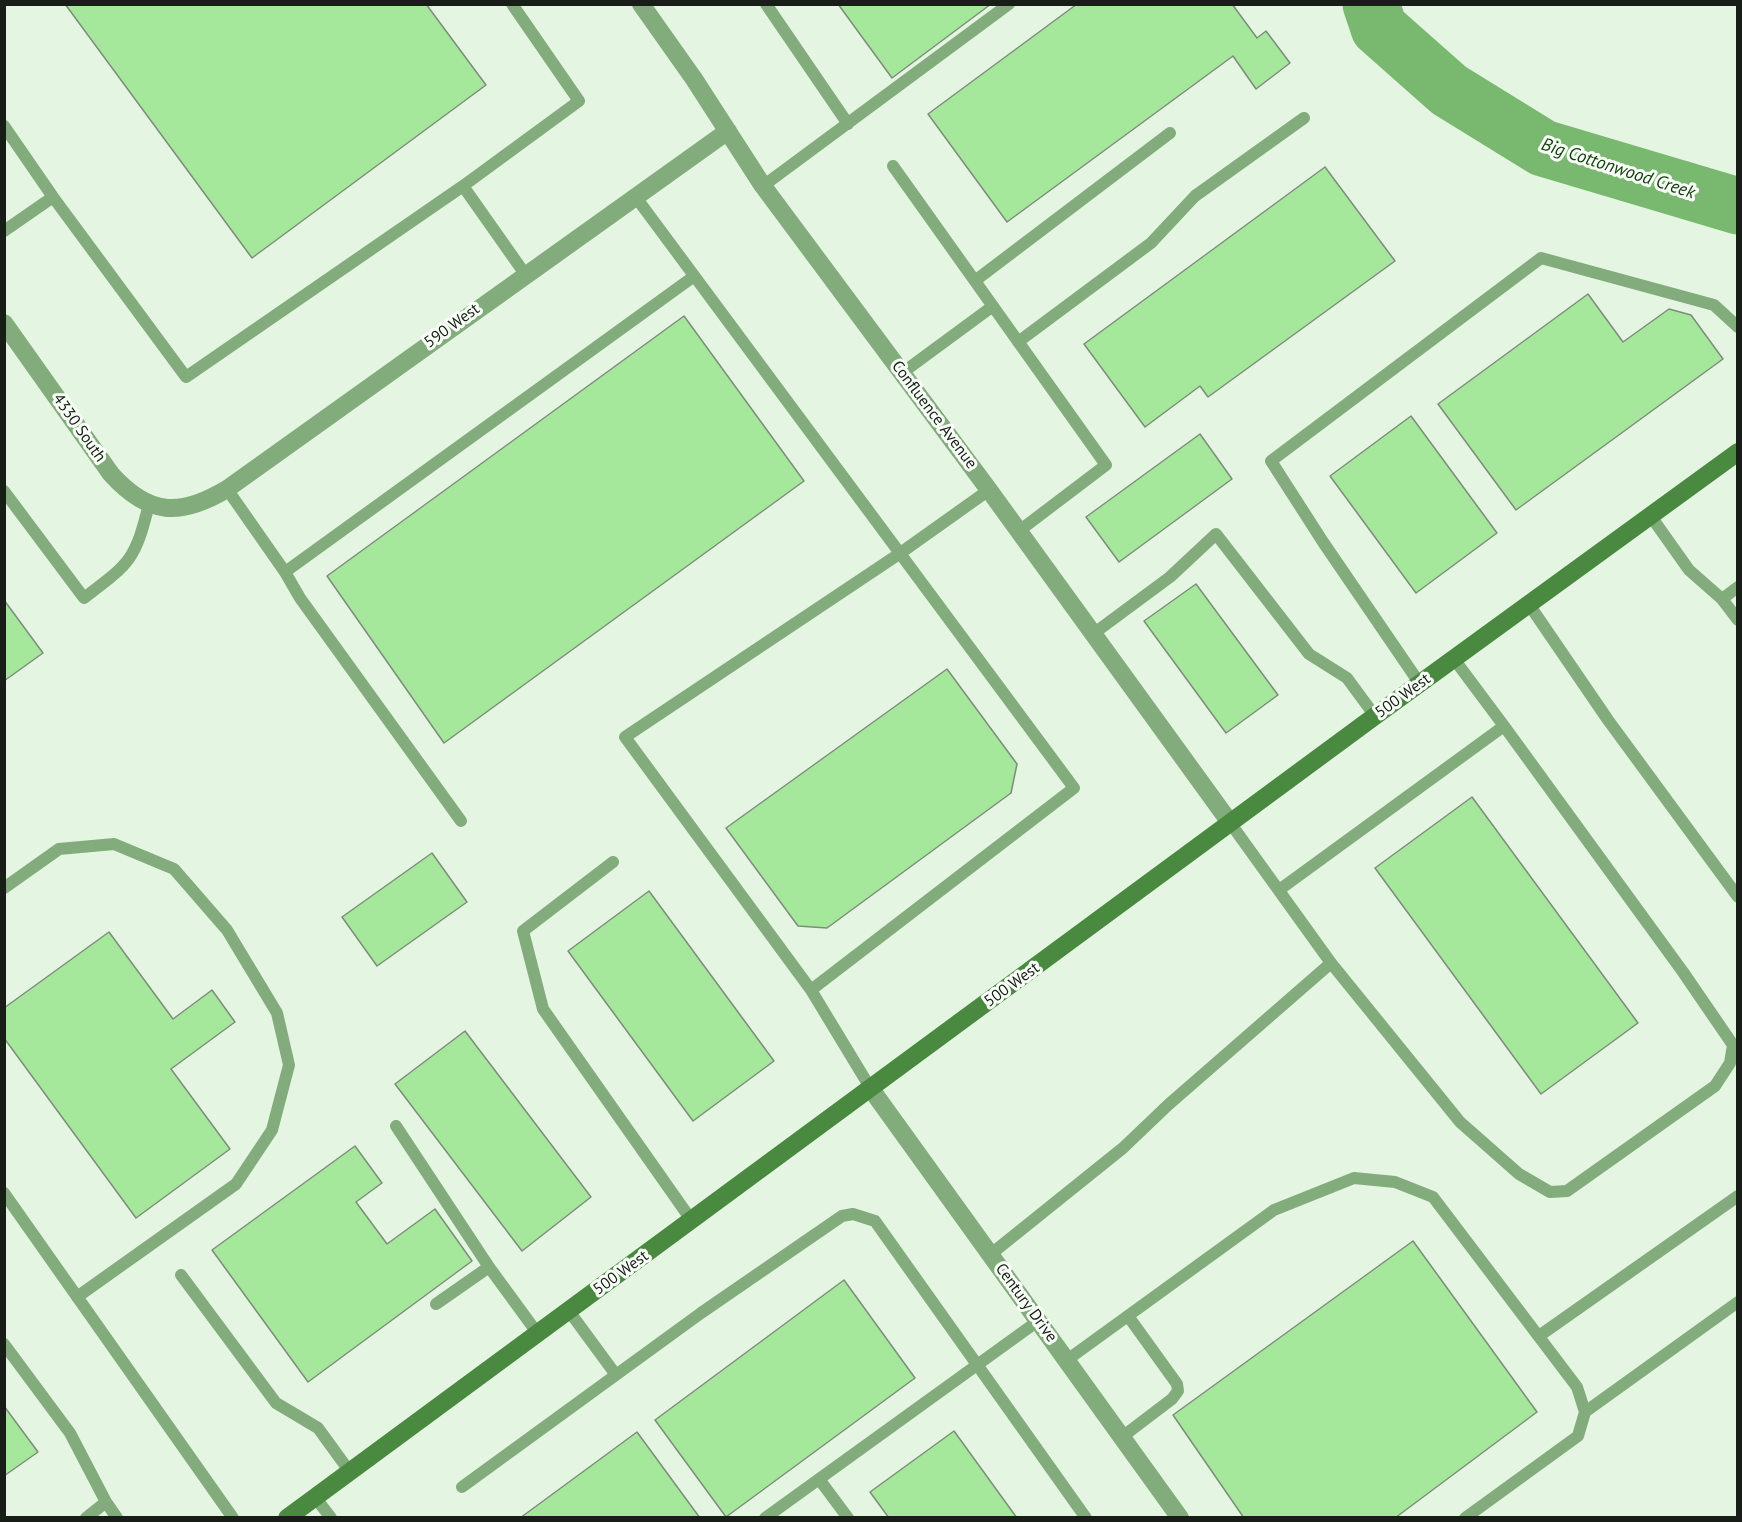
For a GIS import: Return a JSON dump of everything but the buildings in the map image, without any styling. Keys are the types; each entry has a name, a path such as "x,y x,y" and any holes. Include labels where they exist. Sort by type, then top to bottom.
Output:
{"main road":[{"name":"500 West","path":"287,1518 1528,603 1737,452"}],"street":[{"name":"Confluence Avenue","path":"641,4 764,186 989,490 1231,824"},
{"name":"590 West","path":"172,508 187,508 204,503 227,489 728,131"},
{"name":"4330 South","path":"4,323 111,474 137,499 149,504 172,508"},
{"name":"Century Drive","path":"871,1089 1180,1518"}],"lane":[{"path":"4,126 53,197 186,377 463,186 579,101 512,4"},
{"path":"766,4 848,124"},
{"path":"764,186 1009,4"},
{"path":"1018,342 1151,243 1195,196 1304,118"},
{"path":"976,280 1170,133"},
{"path":"893,166 1106,465 1019,531"},
{"path":"463,186 525,274"},
{"path":"635,196 1074,788 811,990"},
{"path":"4,231 53,197"},
{"path":"1420,684 1271,461 1541,258 1714,305 1737,327"},
{"path":"285,572 693,277"},
{"path":"902,373 993,306"},
{"path":"227,489 285,572 300,598 461,821"},
{"path":"871,1089 811,990 625,736 899,554 989,490"},
{"path":"4,491 84,598 128,563 141,538 149,504"},
{"path":"1650,515 1689,570 1722,599 1737,620"},
{"path":"1093,634 1170,577 1216,534 1309,654 1347,678 1375,716"},
{"path":"1722,599 1737,587"},
{"path":"1528,603 1608,720 1737,897"},
{"path":"1231,824 1331,963 1460,1122 1519,1174 1550,1192 1566,1191 1715,1086 1730,1063 1733,1046 1683,972 1454,659"},
{"path":"1279,890 1504,726"},
{"path":"4,888 59,849 114,844 174,869 227,930 277,1013 289,1065 272,1130 236,1184 77,1297"},
{"path":"613,862 523,931 543,1008 692,1221"},
{"path":"991,1254 1123,1148 1168,1105 1331,963"},
{"path":"396,1126 489,1267 538,1334"},
{"path":"1067,1359 1274,1210 1354,1178 1395,1182 1433,1197 1577,1387 1585,1412 1578,1436 1465,1518"},
{"path":"4,1193 233,1518"},
{"path":"1539,1336 1737,1196"},
{"path":"462,1486 842,1216 853,1214 875,1221 1086,1518"},
{"path":"436,1304 489,1267"},
{"path":"181,1275 276,1403 318,1428 350,1472"},
{"path":"1585,1412 1737,1302"},
{"path":"569,1311 616,1375"},
{"path":"1122,1437 1172,1400 1178,1391 1177,1384 1128,1316"},
{"path":"765,1518 1038,1321"},
{"path":"4,1344 70,1433 106,1502 117,1518"},
{"path":"819,1479 848,1518"},
{"path":"315,1497 331,1518"},
{"path":"86,1518 106,1502"}],"waterway":[{"name":"Big Cottonwood Creek","path":"1371,4 1379,28 1449,90 1543,148 1738,206"}]}
